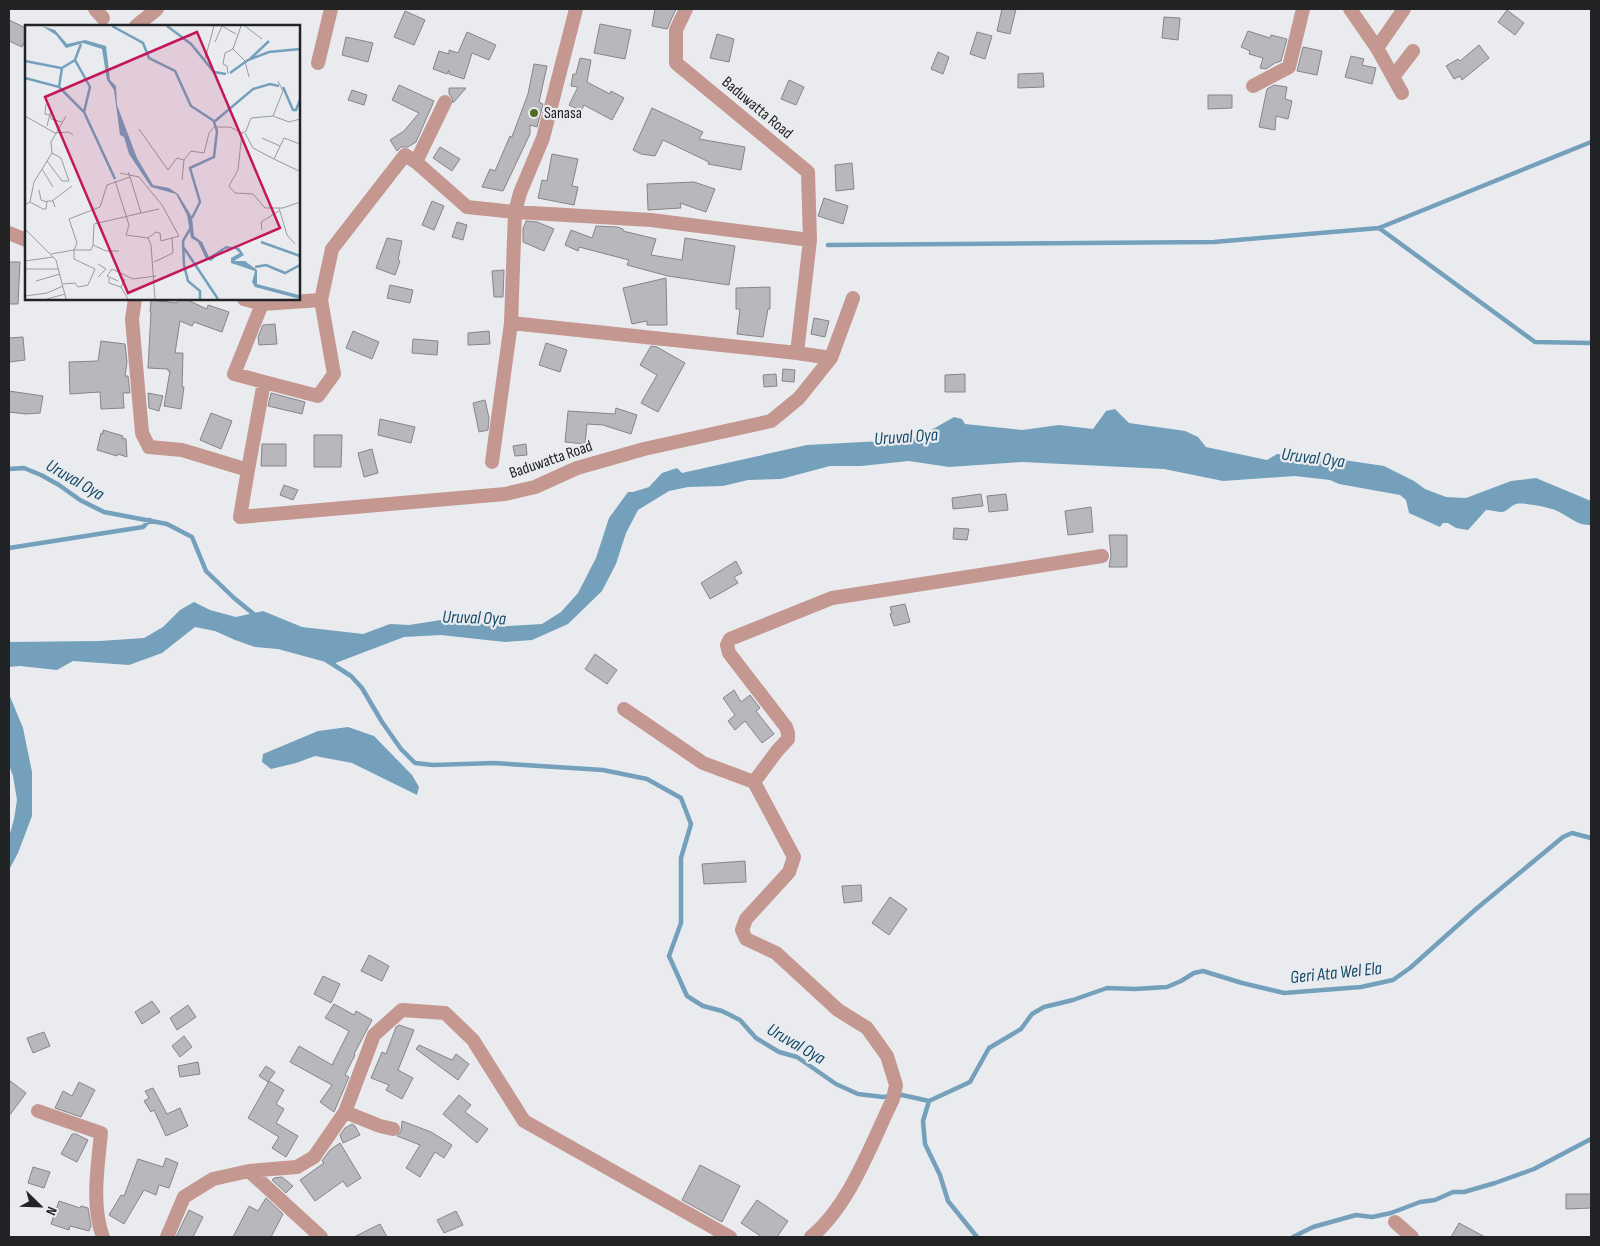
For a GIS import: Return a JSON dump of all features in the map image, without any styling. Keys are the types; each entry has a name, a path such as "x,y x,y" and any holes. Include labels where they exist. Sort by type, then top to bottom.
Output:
{"street":[{"path":"137,25 156,9"},
{"path":"318,63 331,9"},
{"name":"Baduwatta Road","path":"492,462 511,323 520,193 543,138 576,9"},
{"name":"Baduwatta Road","path":"686,9 676,30 676,63 808,172 810,240 797,353"},
{"path":"1254,86 1289,67 1303,9"},
{"path":"1350,9 1377,48 1402,93"},
{"path":"1377,48 1404,9"},
{"path":"1394,77 1413,51"},
{"path":"416,162 445,102"},
{"path":"262,304 234,374 318,396 334,374 321,300 332,249 404,155 416,162 468,207 651,220 810,240"},
{"path":"9,233 25,240"},
{"name":"Baduwatta Road","path":"248,470 240,517 505,494 534,487 577,468 625,454 771,421 799,398 831,358 853,298"},
{"path":"135,300 132,319 142,433 149,447 182,450 248,470 264,382"},
{"path":"248,300 262,304 321,300"},
{"path":"511,323 831,358"},
{"path":"754,782 788,739 788,733 786,727 729,653 726,645 730,639 832,598 1102,556"},
{"path":"624,709 703,764 754,782 794,857 789,872 746,919 742,930 746,939 776,953 838,1010 867,1028 887,1056 896,1085 894,1096 846,1197 824,1226 811,1237"},
{"path":"168,1234 184,1197 213,1179 249,1171 297,1167 314,1157 345,1112 374,1035 402,1010 445,1013 473,1040 524,1121 730,1237"},
{"path":"38,1111 101,1133 96,1183 100,1229 103,1237"},
{"path":"345,1112 380,1126 393,1129"},
{"path":"249,1171 321,1237"},
{"path":"1395,1222 1412,1237"}],"water":[{"path":"1115,409 1129,423 1185,431 1198,437 1206,447 1267,460 1277,454 1337,459 1384,466 1414,481 1425,489 1446,497 1466,498 1511,481 1536,478 1591,501 1591,525 1577,522 1551,509 1519,504 1502,512 1486,510 1468,530 1456,528 1448,523 1443,523 1440,527 1409,513 1406,500 1400,495 1339,484 1330,480 1295,476 1223,481 1164,469 1022,462 949,467 909,461 861,466 830,466 781,479 748,480 723,486 688,487 669,491 638,510 626,533 616,564 602,591 568,624 532,640 505,642 441,635 404,637 333,664 278,649 255,647 215,631 195,627 162,653 129,665 73,661 57,670 20,666 9,667 9,642 100,641 144,638 163,627 180,610 194,602 210,610 236,617 263,611 302,627 363,634 390,624 409,625 441,620 508,626 542,624 561,612 578,593 596,558 609,518 628,492 649,487 662,473 677,468 682,473 807,445 900,440 919,437 954,417 962,419 965,424 1022,430 1059,425 1093,429 1106,411"},
{"path":"9,694 23,728 32,772 32,816 18,853 9,870 9,837 17,800 9,765"},
{"path":"348,727 374,736 412,775 419,787 417,795 352,763 315,756 271,769 262,762 263,754 318,731"}],"building":[{"path":"655,9 676,9 667,29 652,26"},
{"path":"1002,9 1016,9 1010,34 997,31"},
{"path":"1507,10 1524,23 1515,35 1498,22"},
{"path":"405,11 425,20 414,45 394,37"},
{"path":"1164,17 1180,18 1178,40 1162,38"},
{"path":"9,20 25,28 25,41 22,47 9,41"},
{"path":"600,24 631,30 625,59 594,53"},
{"path":"1248,31 1270,38 1271,35 1287,39 1281,61 1266,69 1260,68 1263,58 1249,54 1250,51 1241,47"},
{"path":"467,32 496,45 489,60 472,53 464,79 449,74 449,70 447,74 433,69 439,51 449,54 449,50 458,53"},
{"path":"977,32 992,36 985,59 970,54"},
{"path":"717,34 734,39 729,62 710,58"},
{"path":"346,37 373,43 368,62 342,55"},
{"path":"1479,45 1489,58 1462,80 1460,76 1454,79 1446,66 1458,59 1460,61"},
{"path":"1303,47 1322,51 1317,75 1297,71"},
{"path":"938,52 949,57 943,74 931,69"},
{"path":"1351,56 1364,59 1362,65 1376,68 1372,84 1345,77"},
{"path":"580,58 591,60 587,82 610,94 611,91 624,98 612,120 584,105 581,111 569,105 578,87 571,86 573,74 576,74"},
{"path":"534,64 547,66 539,102 543,104 537,127 530,125 530,134 503,191 482,187 490,169 495,171 510,136 512,137 528,94"},
{"path":"1043,73 1044,87 1018,88 1018,74"},
{"path":"789,80 804,87 796,105 781,99"},
{"path":"399,85 434,101 416,142 408,147 401,147 397,151 390,140 404,131 419,113 392,100"},
{"path":"1274,85 1287,87 1285,99 1292,101 1288,119 1276,116 1275,130 1259,127 1267,89"},
{"path":"449,88 466,88 453,103 449,94"},
{"path":"352,90 367,95 364,105 348,100"},
{"path":"1208,95 1232,95 1232,108 1208,109"},
{"path":"652,108 703,132 699,139 745,147 741,170 708,164 709,162 663,140 655,156 641,154 633,150"},
{"path":"440,147 460,159 452,171 433,158"},
{"path":"552,154 578,159 572,186 578,187 574,205 538,198 542,180 547,181"},
{"path":"852,163 854,189 836,191 835,165"},
{"path":"694,182 715,189 706,212 680,203 681,208 648,210 647,184"},
{"path":"824,198 848,206 843,224 818,216"},
{"path":"432,201 444,206 434,230 422,225"},
{"path":"526,221 537,222 554,229 544,251 523,242 523,229"},
{"path":"457,222 467,225 463,240 452,237"},
{"path":"596,226 617,227 623,229 623,231 656,239 651,255 682,260 685,238 735,246 729,285 668,276 627,265 629,260 579,247 578,251 565,245 571,230 592,238"},
{"path":"387,238 402,241 398,260 400,261 395,275 376,268"},
{"path":"9,262 20,262 18,304 9,304"},
{"path":"504,270 503,297 494,297 492,271"},
{"path":"666,278 667,325 647,325 647,321 632,324 623,288"},
{"path":"390,285 413,290 410,303 387,298"},
{"path":"770,287 770,309 768,309 763,337 737,334 740,309 736,309 736,288"},
{"path":"151,300 177,303 178,300 187,300 207,309 208,305 229,312 222,332 194,322 192,326 180,321 175,353 183,353 182,387 184,387 181,409 164,406 170,371 168,369 148,368"},
{"path":"814,318 829,321 825,337 811,334"},
{"path":"275,324 277,344 259,345 258,337 263,325"},
{"path":"353,331 379,342 372,359 346,348"},
{"path":"489,331 490,344 468,345 468,333"},
{"path":"23,337 25,360 9,362 9,338"},
{"path":"413,339 438,341 437,355 412,353"},
{"path":"101,341 125,344 127,362 125,376 128,376 130,393 123,393 124,408 101,409 100,392 70,394 69,362 98,361"},
{"path":"546,343 567,350 560,372 539,365"},
{"path":"651,346 657,347 685,363 658,412 641,403 657,375 640,365"},
{"path":"783,369 795,370 794,382 782,381"},
{"path":"776,374 777,386 764,387 763,375"},
{"path":"965,374 965,392 945,392 945,375"},
{"path":"9,391 43,396 40,413 9,412"},
{"path":"148,393 163,396 159,411 149,408"},
{"path":"271,393 305,402 302,414 268,406"},
{"path":"485,400 489,418 488,430 479,432 473,403"},
{"path":"616,408 637,415 631,434 603,425 587,424 585,444 565,442 568,411 615,414"},
{"path":"211,413 232,421 221,449 200,440"},
{"path":"380,419 415,427 411,443 378,435"},
{"path":"103,430 123,436 122,438 126,439 127,457 97,450"},
{"path":"314,435 342,435 341,467 314,467"},
{"path":"262,444 286,444 286,466 261,466"},
{"path":"526,444 527,455 515,456 513,446"},
{"path":"372,449 378,473 364,477 358,453"},
{"path":"284,485 298,490 293,500 280,495"},
{"path":"981,494 983,506 953,509 952,498"},
{"path":"1006,494 1008,510 989,512 987,496"},
{"path":"1091,507 1093,532 1068,535 1065,511"},
{"path":"954,528 969,529 967,540 953,539"},
{"path":"1109,535 1127,535 1127,567 1109,567 1111,555"},
{"path":"736,561 742,573 734,577 738,583 710,599 701,583"},
{"path":"905,604 910,622 894,626 890,607"},
{"path":"595,654 617,670 607,684 585,669"},
{"path":"734,690 741,702 750,695 760,708 756,711 774,734 762,743 745,721 735,730 728,721 735,715 723,698"},
{"path":"745,861 746,882 704,884 702,864"},
{"path":"861,885 862,901 844,903 842,886"},
{"path":"890,897 907,909 889,935 872,923"},
{"path":"369,955 389,966 382,981 361,971"},
{"path":"323,976 340,984 331,1003 314,994"},
{"path":"152,1001 160,1012 142,1024 135,1012"},
{"path":"334,1004 354,1015 356,1011 372,1020 345,1075 349,1077 334,1112 320,1102 332,1085 290,1062 299,1046 332,1065 349,1031 325,1018"},
{"path":"188,1005 196,1017 177,1030 170,1018"},
{"path":"399,1025 414,1030 398,1070 413,1078 402,1099 386,1090 389,1085 371,1078 382,1052 386,1054 396,1027"},
{"path":"44,1032 50,1046 33,1053 27,1038"},
{"path":"184,1036 192,1047 180,1057 172,1046"},
{"path":"419,1045 452,1060 456,1054 469,1064 458,1080 416,1049"},
{"path":"198,1062 200,1074 180,1077 178,1066"},
{"path":"266,1066 275,1072 268,1082 259,1076"},
{"path":"9,1080 26,1093 9,1116"},
{"path":"269,1081 284,1090 276,1104 284,1109 276,1123 298,1136 286,1157 272,1148 279,1137 248,1118"},
{"path":"79,1082 95,1090 81,1117 55,1108 63,1091 72,1096"},
{"path":"153,1088 167,1114 180,1108 188,1126 166,1136 154,1110 151,1112 144,1101 149,1098 145,1091"},
{"path":"459,1095 471,1105 465,1112 488,1129 477,1143 443,1114"},
{"path":"402,1121 431,1132 452,1145 444,1158 435,1152 420,1177 406,1168 420,1145 397,1136 401,1131"},
{"path":"352,1124 360,1135 343,1143 340,1135 345,1128"},
{"path":"72,1134 88,1140 77,1162 61,1154"},
{"path":"340,1143 361,1178 347,1187 343,1181 315,1201 300,1180 324,1163 322,1161 330,1150"},
{"path":"166,1158 178,1163 169,1188 159,1185 156,1195 144,1190 124,1224 109,1215 121,1195 124,1196 138,1159 163,1167"},
{"path":"700,1165 740,1186 722,1222 682,1200"},
{"path":"33,1167 50,1172 44,1188 28,1183"},
{"path":"282,1177 293,1186 286,1193 272,1180"},
{"path":"1566,1194 1591,1194 1591,1208 1566,1209"},
{"path":"266,1198 283,1214 271,1237 233,1237 249,1206 258,1211"},
{"path":"757,1200 788,1221 777,1237 762,1237 741,1223"},
{"path":"59,1201 80,1208 81,1206 88,1208 91,1226 89,1231 70,1226 69,1230 51,1224"},
{"path":"189,1210 203,1217 193,1237 176,1237"},
{"path":"456,1211 463,1225 444,1233 437,1220"},
{"path":"1459,1223 1485,1237 1451,1237"},
{"path":"380,1224 387,1237 354,1237"}],"waterway":[{"path":"828,245 1214,242 1379,228 1591,142"},
{"path":"1379,228 1535,342 1591,343"},
{"name":"Uruval Oya","path":"9,469 24,468 41,475 80,500 104,512 167,524 192,537 206,571 256,616"},
{"path":"9,548 143,527 150,520"},
{"name":"Uruval Oya","path":"326,660 351,676 362,688 401,749 415,763 433,765 494,763 603,770 647,779 681,798 691,824 681,858 681,923 669,956 687,996 703,1006 722,1011 740,1020 756,1038 779,1052 797,1057 836,1084 858,1094 883,1097 902,1095 929,1101 923,1121 925,1144 940,1175 948,1201 977,1237"},
{"name":"Geri Ata Wel Ela","path":"929,1101 970,1082 989,1048 1021,1029 1032,1014 1044,1007 1073,1000 1107,988 1167,987 1194,973 1203,971 1284,993 1361,987 1393,980 1410,968 1476,909 1563,837 1572,833 1591,838"},
{"path":"1293,1237 1313,1227 1356,1215 1372,1217 1391,1213 1420,1202 1435,1200 1453,1192 1464,1192 1495,1183 1534,1169 1591,1139"}],"place":[{"name":"Sanasa","path":"534,113"}]}
